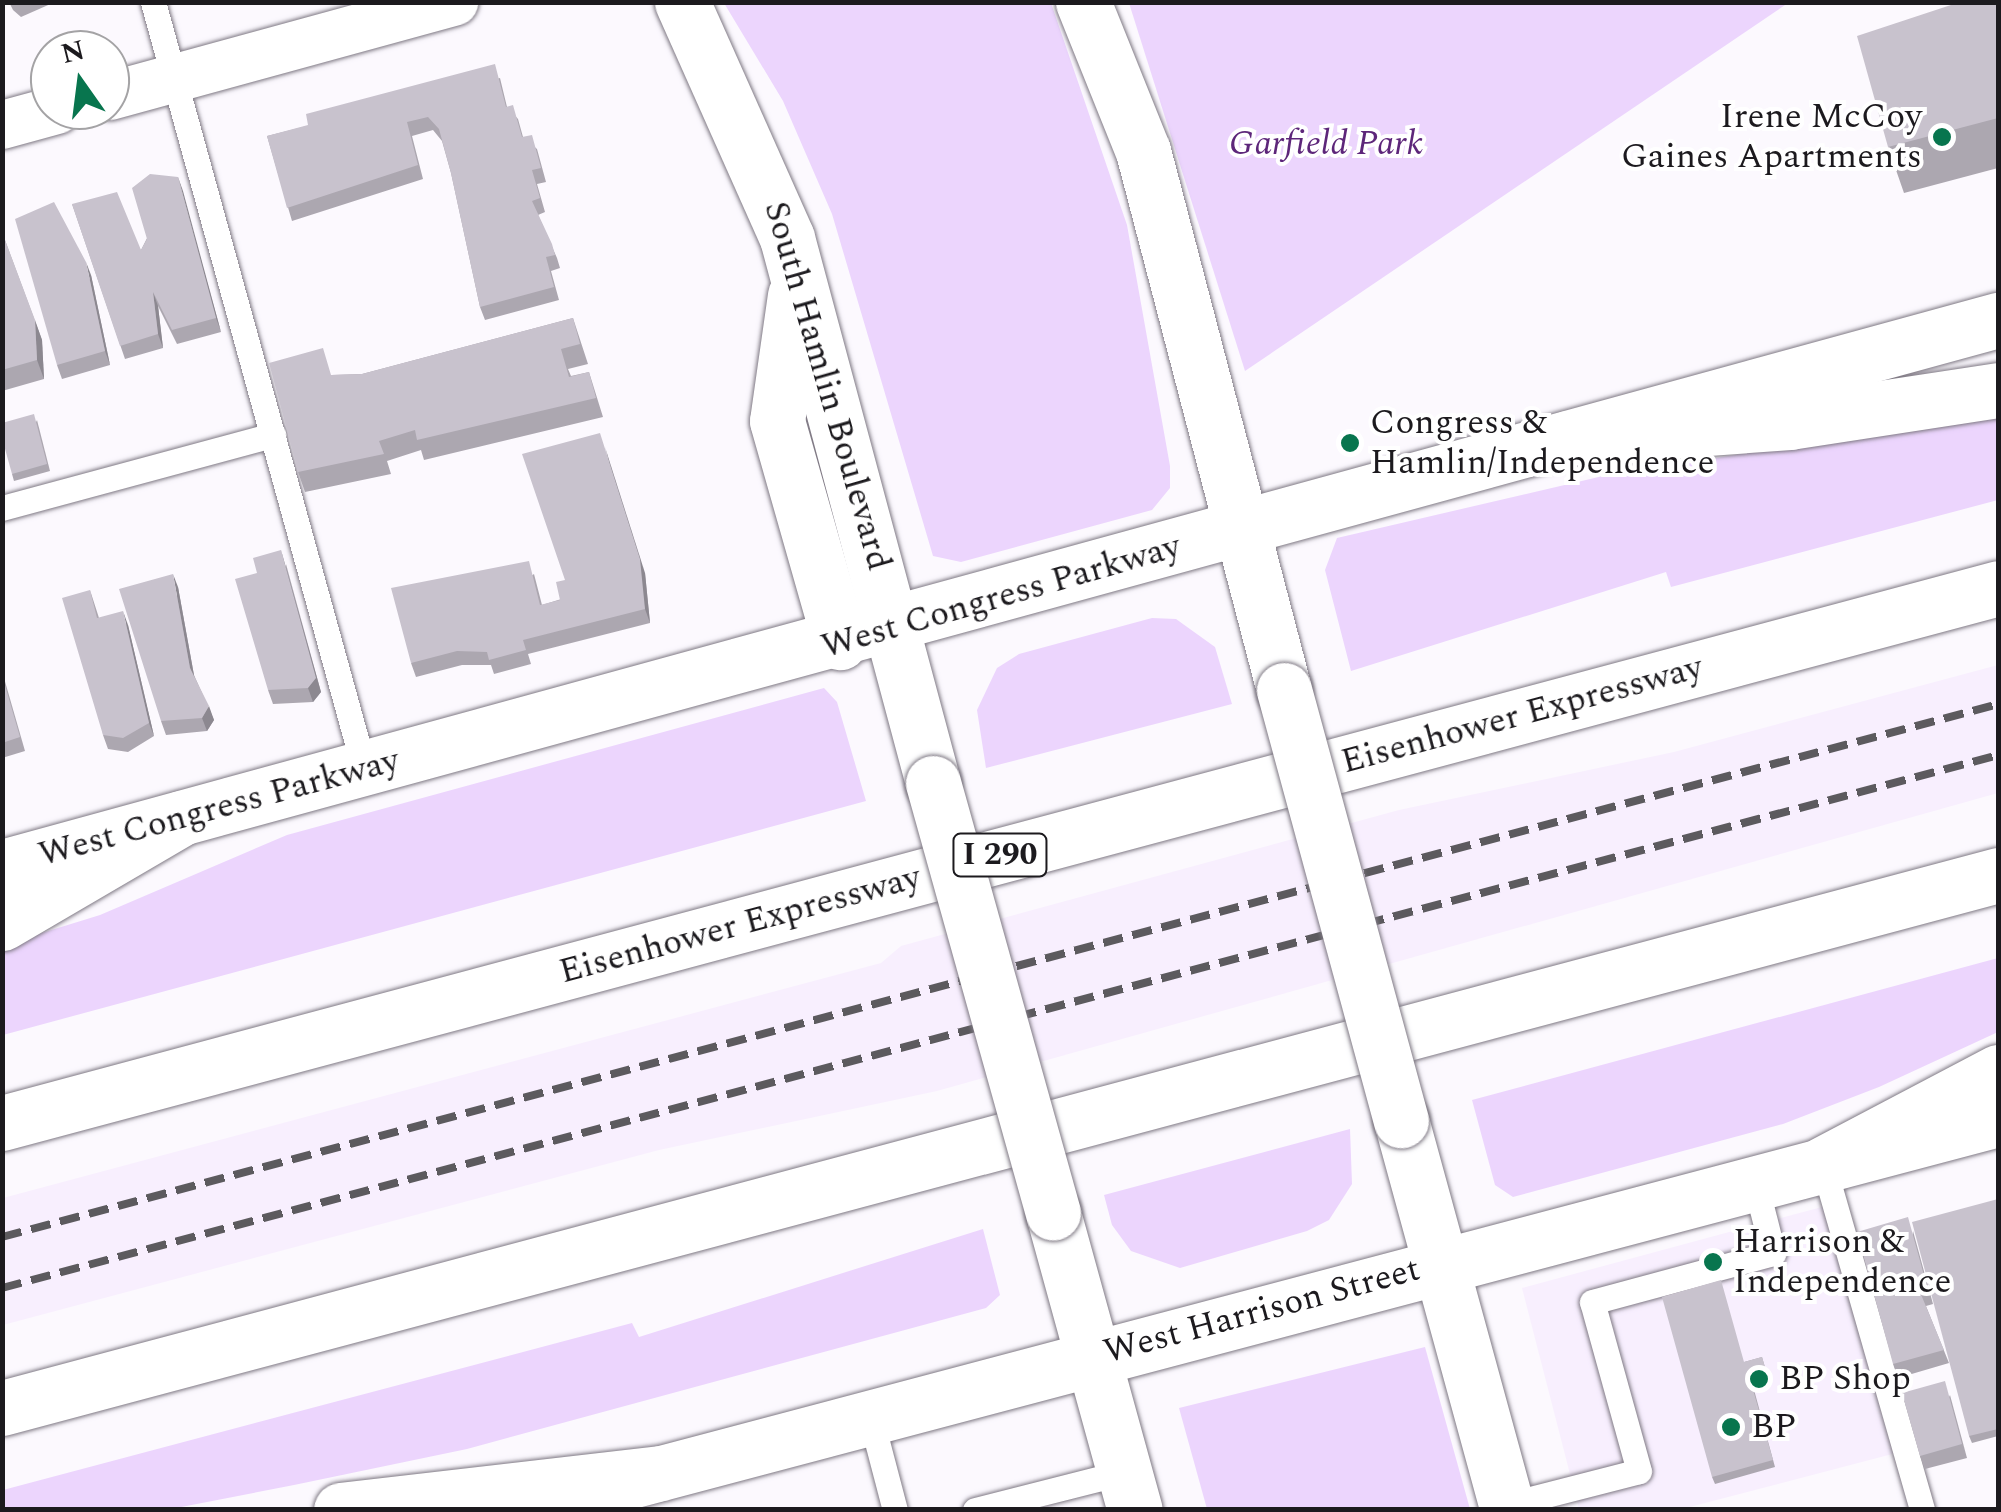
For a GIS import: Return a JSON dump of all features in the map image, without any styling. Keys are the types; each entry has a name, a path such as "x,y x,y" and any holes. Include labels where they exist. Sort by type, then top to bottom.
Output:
{"main road":[{"name":"South Hamlin Boulevard","path":"682,2 755,153 798,272 895,627 932,783 1130,1490"},
{"path":"1083,2 1143,151 1284,690 1507,1507"},
{"path":"798,272 777,421 840,642"},
{"name":"West Congress Parkway","path":"2,867 895,627 1998,320"},
{"path":"1568,438 1789,422 1998,390"},
{"name":"Eisenhower Expressway","path":"2,1122 1998,588"},
{"path":"2,922 182,818"},
{"path":"2,1408 1998,874"},
{"path":"1822,1164 1998,1072"},
{"name":"West Harrison Street","path":"527,1510 664,1491 870,1414 1998,1119"},
{"path":"341,1510 664,1491"}],"street":[{"path":"130,90 454,2"},
{"path":"2,125 30,117"}],"lane":[{"path":"154,2 364,768"},
{"path":"2,508 273,435"},
{"path":"1822,1164 1922,1510"},
{"path":"1507,1507 1639,1470 1592,1302 1773,1253 1754,1182"},
{"path":"870,1414 895,1510"},
{"path":"976,1510 1130,1490"}],"shaded area":[{"path":"1998,665 1998,793 937,1091 659,1150 3,1325 3,1198 881,963 901,946 1399,810 1674,752"},
{"path":"1833,1204 1900,1452 1682,1509 1579,1509 1522,1288"}],"green space":[{"path":"724,3 1051,3 1127,225 1170,466 1170,488 1152,510 961,562 933,556 832,214 783,101"},
{"name":"Garfield Park","path":"1129,3 1788,3 1245,371"},
{"path":"1998,413 1998,500 1671,587 1666,572 1351,671 1325,570 1337,538 1603,476"},
{"path":"1152,618 1176,619 1215,647 1232,704 986,768 977,710 997,668 1019,654"},
{"path":"824,688 837,702 866,801 3,1035 3,945 100,915 287,835"},
{"path":"1998,958 1998,1032 1879,1087 1783,1124 1513,1197 1495,1185 1472,1100"},
{"path":"1350,1129 1352,1184 1329,1220 1307,1231 1180,1268 1131,1251 1112,1225 1104,1195"},
{"path":"983,1229 1000,1295 986,1308 467,1449 294,1485 171,1509 3,1509 3,1490 632,1323 639,1337"},
{"path":"1425,1347 1470,1509 1207,1509 1179,1408"}],"building":[{"path":"1960,2 1998,2 1998,118 1888,147 1857,36"},
{"path":"495,64 506,107 513,105 522,137 532,135 541,168 532,170 540,198 532,201 555,255 546,257 554,287 480,307 439,129 428,117 407,122 418,165 287,208 267,136 308,125 306,114"},
{"path":"150,174 178,177 216,318 172,330 153,292 158,334 120,346 72,204 117,192 141,250 147,239 132,188"},
{"path":"54,202 86,262 105,351 57,365 15,219"},
{"path":"2,232 35,320 37,360 2,370"},
{"path":"573,318 580,344 561,349 569,377 589,372 596,398 417,440 415,430 379,441 384,454 298,472 269,363 323,348 331,375 362,374"},
{"path":"34,414 47,464 12,474 2,423"},
{"path":"600,433 640,559 645,609 523,640 526,650 489,660 487,652 457,651 411,663 391,588 529,561 540,605 560,600 556,582 565,580 522,454"},
{"path":"281,550 316,678 308,688 268,690 235,579 257,573 253,558"},
{"path":"173,574 190,668 209,706 202,718 161,721 119,589"},
{"path":"90,590 97,618 123,611 149,723 123,738 103,735 62,598"},
{"path":"2,675 20,737 2,743"},
{"path":"1998,1199 1998,1429 1969,1436 1912,1222"},
{"path":"1908,1217 1928,1290 1920,1292 1944,1350 1893,1364 1857,1232"},
{"name":"BP","path":"1721,1280 1744,1362 1762,1357 1767,1374 1750,1379 1773,1460 1712,1477 1662,1297"},
{"path":"1945,1381 1962,1444 1920,1456 1902,1393"}],"railway":[{"path":"2,1237 1998,704"},
{"path":"2,1288 1998,755"}],"place":[{"name":"Irene McCoy Gaines Apartments","path":"1942,137"},
{"name":"Congress & Hamlin/Independence","path":"1350,443"},
{"name":"Harrison & Independence","path":"1713,1262"},
{"name":"BP Shop","path":"1759,1379"},
{"name":"BP","path":"1731,1427"}]}
